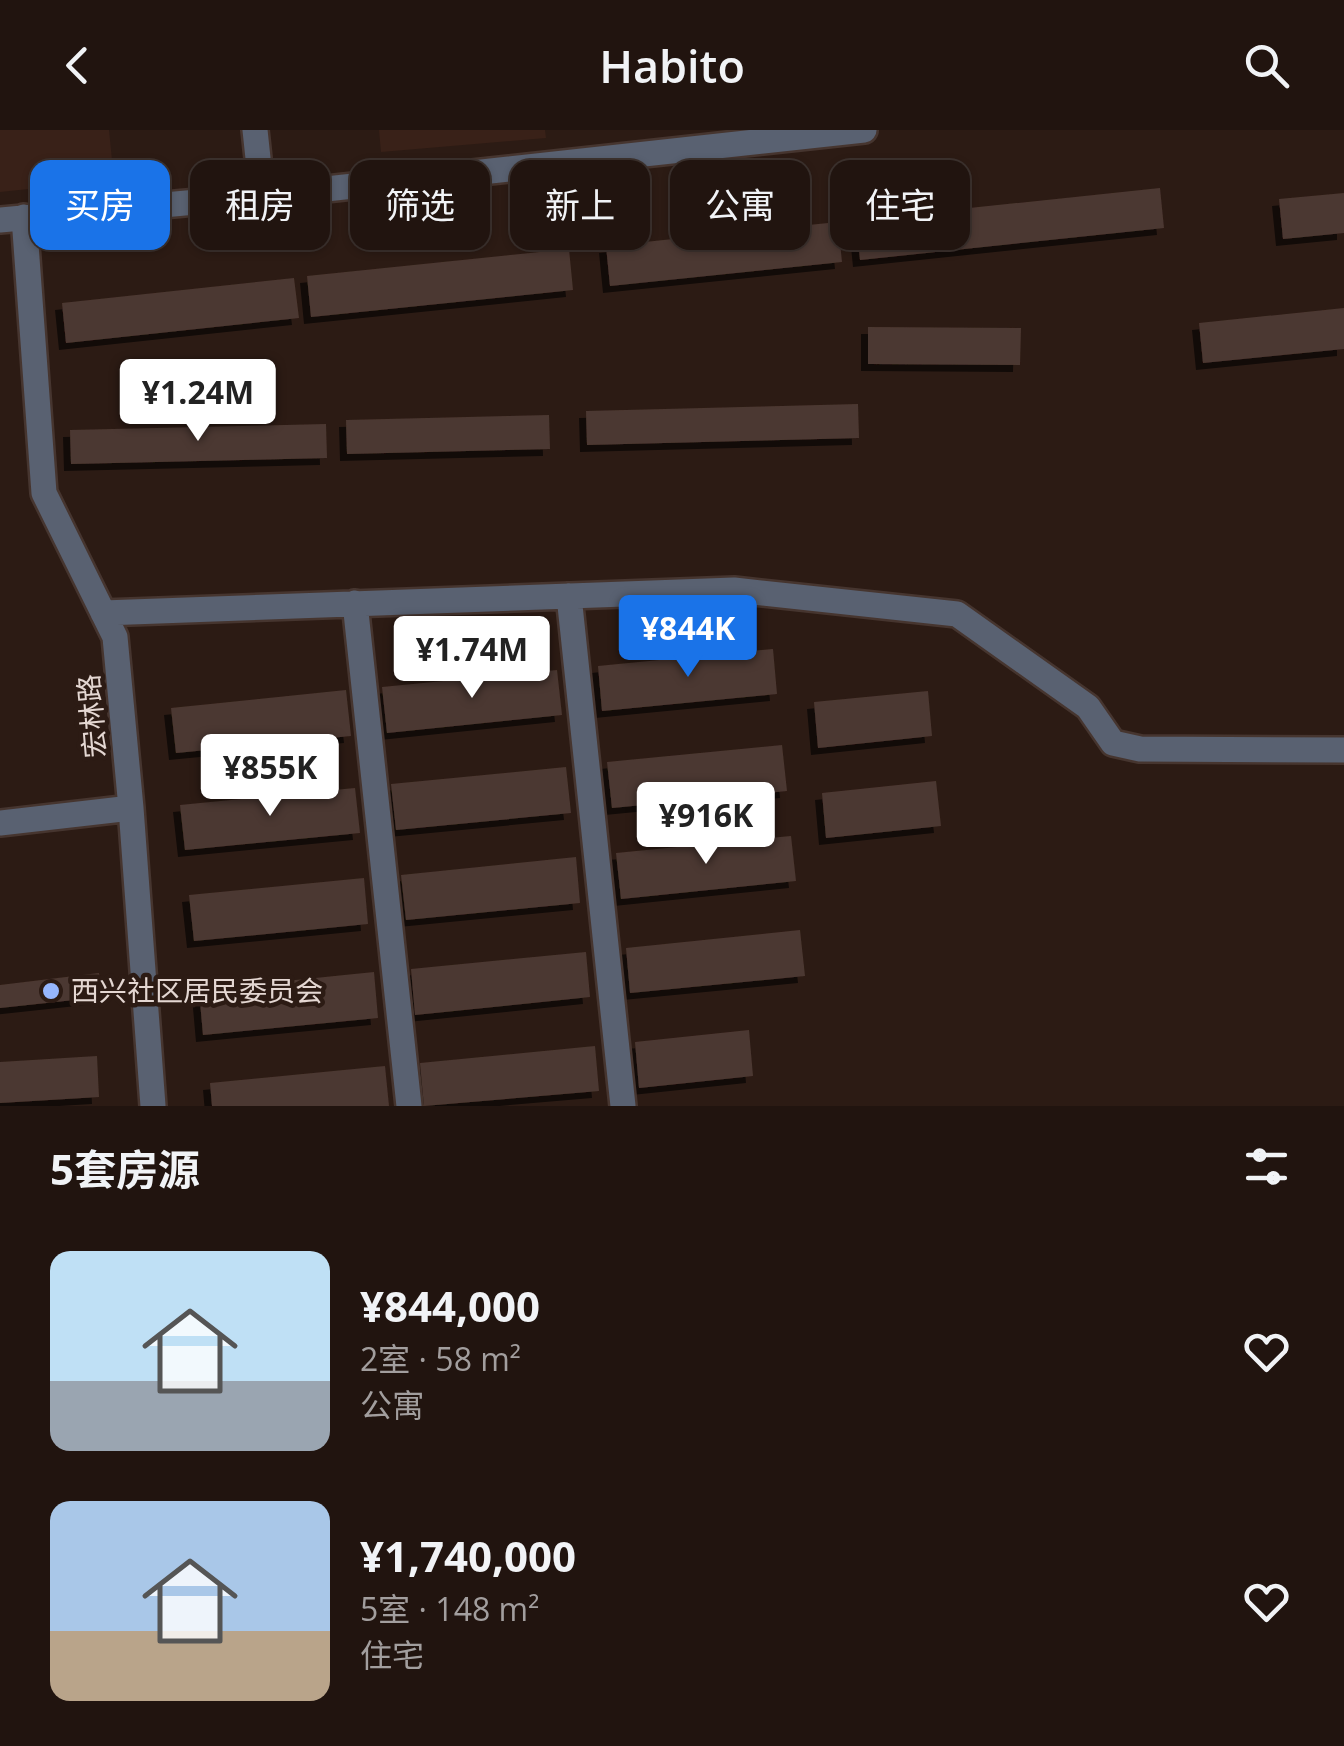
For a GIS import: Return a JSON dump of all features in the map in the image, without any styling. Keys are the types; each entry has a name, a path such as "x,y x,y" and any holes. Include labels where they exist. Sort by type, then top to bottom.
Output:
{"street":[{"path":"255,130 258,160"},
{"path":"330,189 864,130"},
{"path":"12,218 190,202"},
{"name":"宏林路","path":"12,218 44,493 115,637 152,1106"},
{"path":"103,613 734,590 957,614 1088,707 1113,743 1140,749 1344,750"},
{"path":"569,596 623,1106"},
{"path":"355,603 408,1106"},
{"path":"0,823 131,808"}],"shaded area":[{"path":"0,130 109,130 112,160 30,160 30,189 0,192"},
{"path":"379,130 545,130 546,138 381,152"}],"building":[{"path":"1160,188 1164,228 970,248 970,208"},
{"path":"1344,193 1344,233 1283,239 1279,199"},
{"path":"830,223 830,250 841,250 842,262 610,286 606,250 650,250 650,241 670,239 670,250 810,250 810,225"},
{"path":"569,250 573,290 311,317 307,276"},
{"path":"859,250 955,250 860,260"},
{"path":"294,278 299,318 66,343 62,303"},
{"path":"1344,308 1344,349 1203,363 1199,323"},
{"path":"868,327 1021,328 1020,365 868,364"},
{"path":"858,404 859,438 587,445 586,411"},
{"path":"549,415 550,449 347,454 346,420"},
{"path":"326,424 327,458 71,464 70,430"},
{"path":"773,649 777,694 602,711 598,666"},
{"path":"557,670 562,715 387,733 382,687"},
{"path":"346,690 351,736 176,753 171,708"},
{"path":"928,691 932,736 818,748 814,702"},
{"path":"782,745 787,791 612,808 607,762"},
{"path":"566,767 571,813 396,830 391,784"},
{"path":"936,781 941,826 826,838 822,793"},
{"path":"355,788 360,833 185,850 180,805"},
{"path":"791,836 796,881 621,899 616,853"},
{"path":"576,857 580,903 406,920 401,875"},
{"path":"364,878 368,924 194,941 189,895"},
{"path":"800,930 805,976 630,993 626,948"},
{"path":"586,952 590,997 415,1015 411,969"},
{"path":"374,972 378,1018 203,1035 199,990"},
{"name":"西兴社区居民委员会","path":"99,973 102,997 0,1008 0,985"},
{"path":"749,1030 753,1076 639,1088 635,1042"},
{"path":"595,1046 599,1091 424,1106 420,1063"},
{"path":"97,1056 99,1097 0,1103 0,1062"},
{"path":"385,1066 389,1106 212,1106 210,1083"}],"place":[{"name":"西兴社区居民委员会","path":"51,991"}]}
